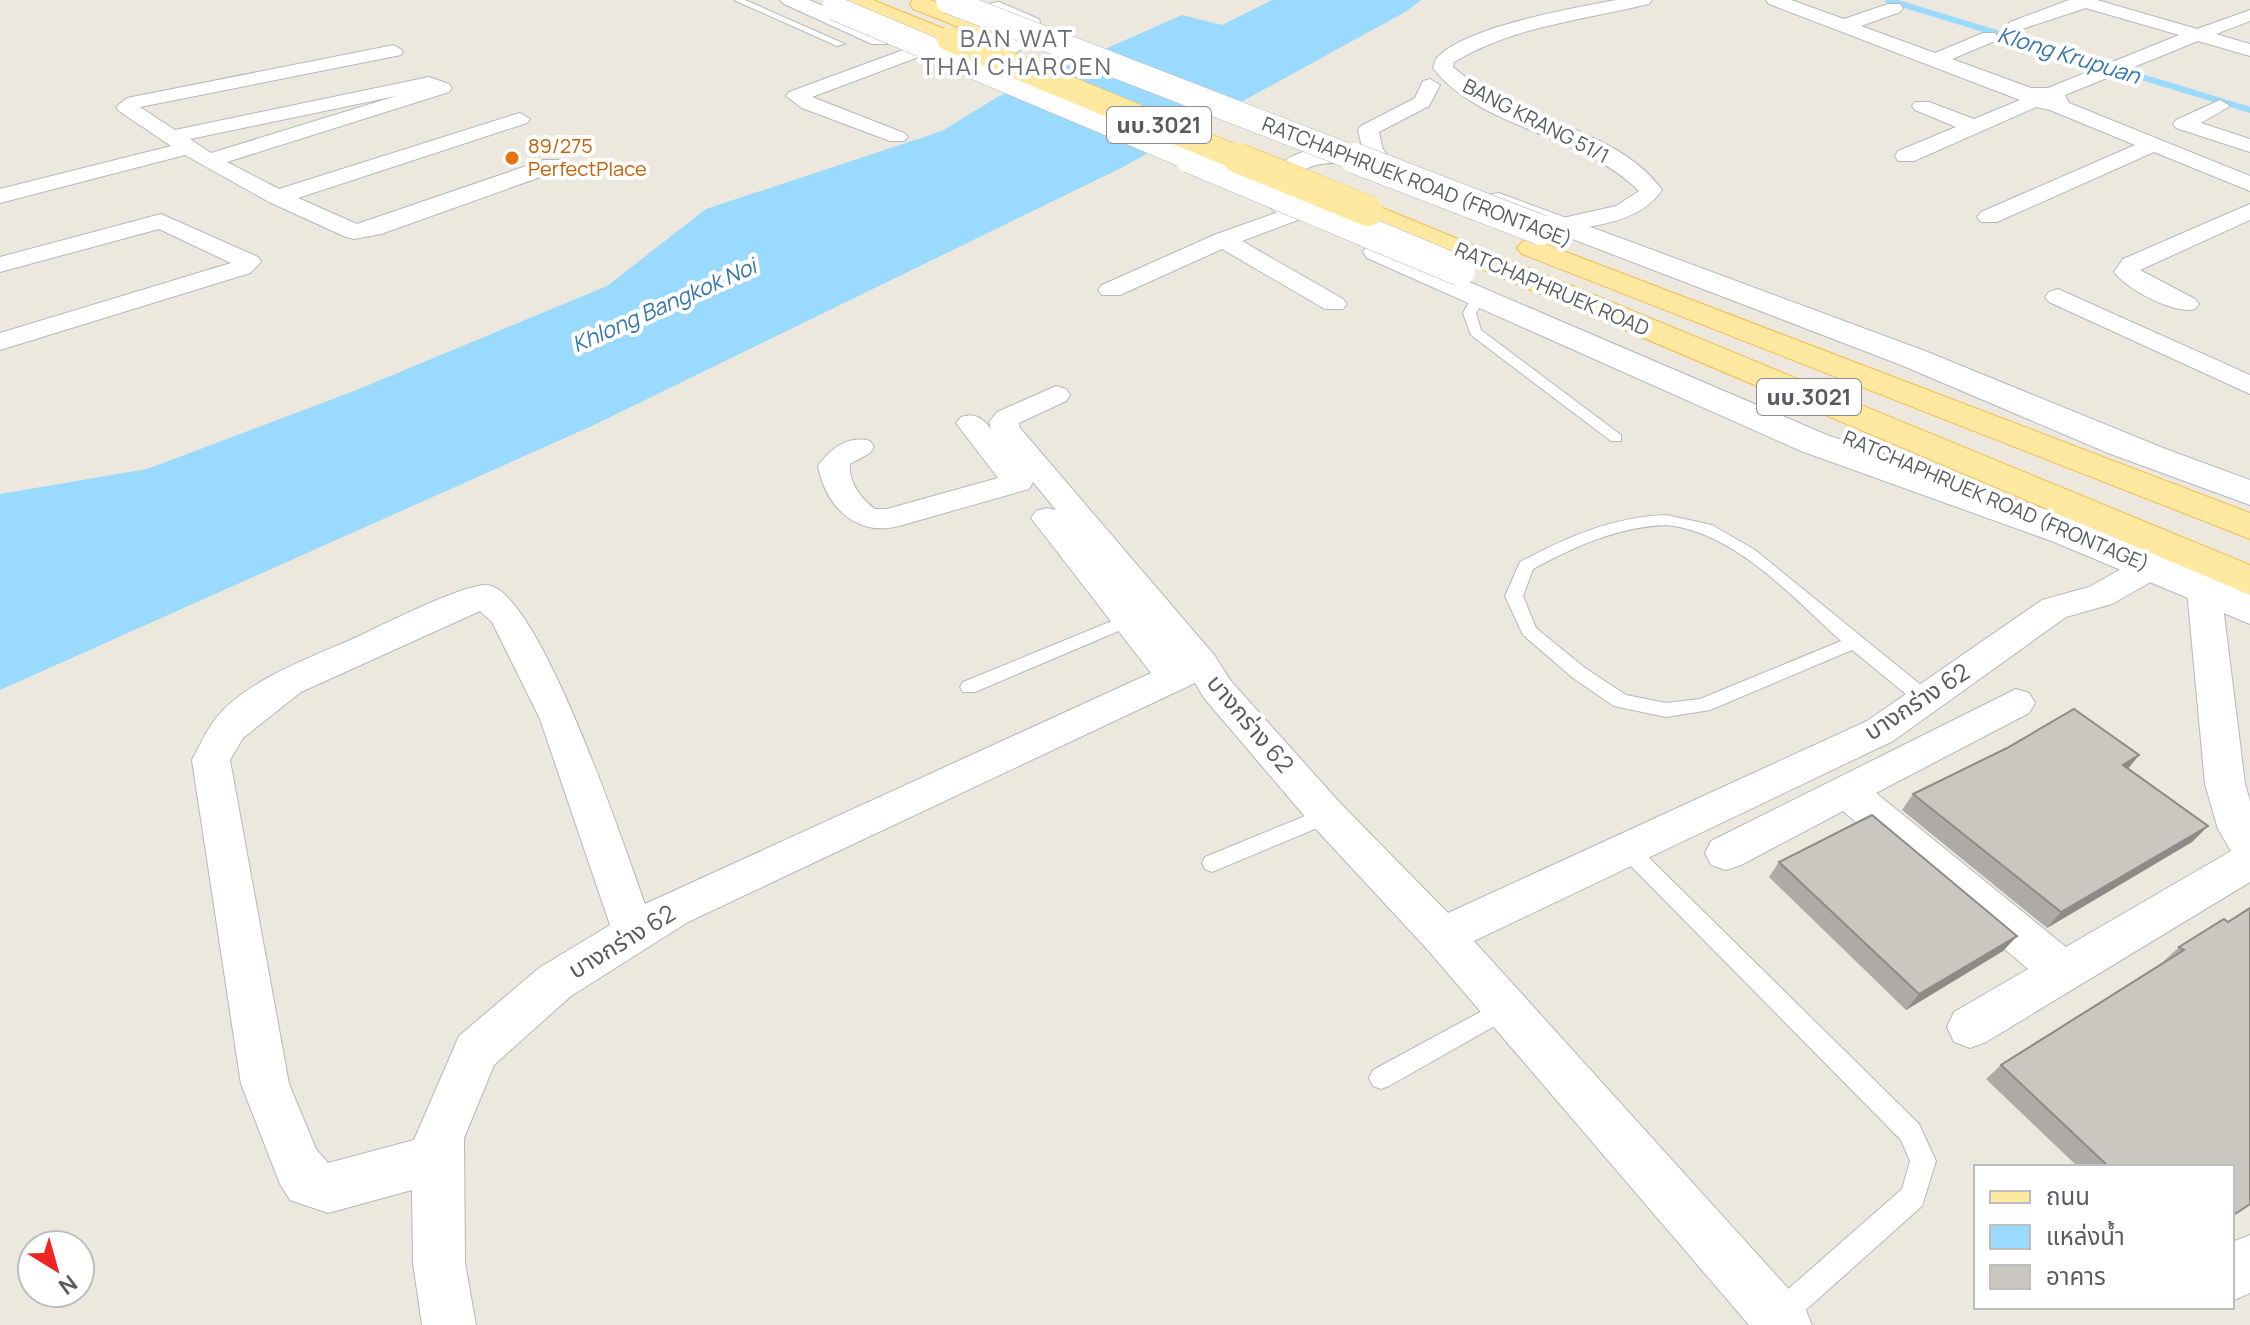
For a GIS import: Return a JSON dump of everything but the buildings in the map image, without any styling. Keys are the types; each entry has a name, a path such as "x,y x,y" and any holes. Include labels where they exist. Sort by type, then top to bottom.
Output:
{"main road":[{"path":"791,0 914,52 942,59 975,57 1022,39 1031,32 1031,24 1018,15 978,0"},
{"name":"RATCHAPHRUEK ROAD","path":"911,0 982,28 2250,581"},
{"name":"RATCHAPHRUEK ROAD (FRONTAGE)","path":"947,1 1552,228 1899,371 2149,454 2250,493"},
{"name":"RATCHAPHRUEK ROAD","path":"834,3 949,39 1380,202 1736,329 2250,527"},
{"name":"RATCHAPHRUEK ROAD (FRONTAGE)","path":"834,3 1470,284 2250,610"},
{"path":"1470,284 1295,213 1281,205 1274,194 1275,183 1283,173 1315,156 1355,152 1400,162 1552,228"}],"street":[{"path":"1565,0 1589,11"},
{"name":"BANG KRANG 51/1","path":"1552,228 1636,206 1646,199 1651,190 1643,180 1612,159 1474,93 1443,68 1445,59 1455,51 1520,28 1643,0"},
{"path":"1775,0 2042,98 2250,184"},
{"path":"2016,26 2089,1 2203,33 2250,50"},
{"path":"1843,26 1894,8"},
{"path":"1906,156 2113,66 2250,15"},
{"path":"2203,33 2250,42"},
{"path":"1936,59 1989,37"},
{"path":"394,51 127,104 126,107 177,145 277,197 354,232 363,232 552,165"},
{"path":"897,137 809,104 796,96 914,52"},
{"path":"0,196 112,167 177,145 429,83 442,88 208,161"},
{"path":"1373,155 1373,142 1368,130 1374,124 1417,107 1425,99 1430,85"},
{"path":"1922,106 1975,127"},
{"path":"2220,106 2183,124 2250,146"},
{"path":"277,197 520,119"},
{"path":"1989,217 2153,145"},
{"path":"2186,304 2144,285 2126,272 2132,264 2250,211"},
{"path":"1111,290 1223,240 1295,213"},
{"path":"0,265 161,221 249,259 241,268 0,342"},
{"path":"1223,240 1334,304"},
{"path":"2058,297 2250,386"},
{"path":"1056,395 1007,418 1004,422 1006,430 1189,671"},
{"path":"971,423 1129,620 1189,671"},
{"path":"859,447 839,458 833,466 834,474 861,515 871,519 888,519 1018,482"},
{"name":"บางกร่าง 62","path":"449,1325 439,1263 437,1158 439,1138 476,1051 555,982 673,909 1189,671 1217,689 1327,815 1442,936 1880,731 2054,608 2100,596 2151,567"},
{"path":"2204,590 2225,784 2238,829 2250,845"},
{"path":"437,1158 328,1188 308,1182 298,1166 265,1084 211,760 230,728 288,683 447,610 486,596 506,616 559,719 634,933"},
{"path":"1726,853 2016,703"},
{"path":"1847,792 2063,971"},
{"path":"1970,1027 2250,861"},
{"path":"1442,936 1782,1321"}],"lane":[{"path":"738,0 840,44"},
{"path":"1470,284 1468,315 1476,332 1616,438"},
{"path":"1854,642 1703,705 1666,710 1621,701 1579,673 1529,631 1514,596 1526,566 1583,536 1652,519 1689,522 1726,539 1762,562 1925,699"},
{"path":"969,687 1129,620"},
{"path":"1212,863 1327,815"},
{"path":"1626,848 1910,1132 1923,1161 1913,1197 1782,1321"},
{"path":"1381,1078 1506,1008"}],"water":[{"name":"Khlong Bangkok Noi","path":"1272,0 1421,0 1407,11 1121,168 594,425 0,690 0,494 147,469 354,391 607,286 706,209 942,131 999,96 1182,15 1222,25"}],"waterway":[{"name":"Klong Krupuan","path":"1888,0 2250,110"}],"place":[{"name":"89/275 PerfectPlace","path":"512,158"}],"district":[{"name":"BAN WAT THAI CHAROEN","path":"1017,53"}]}
